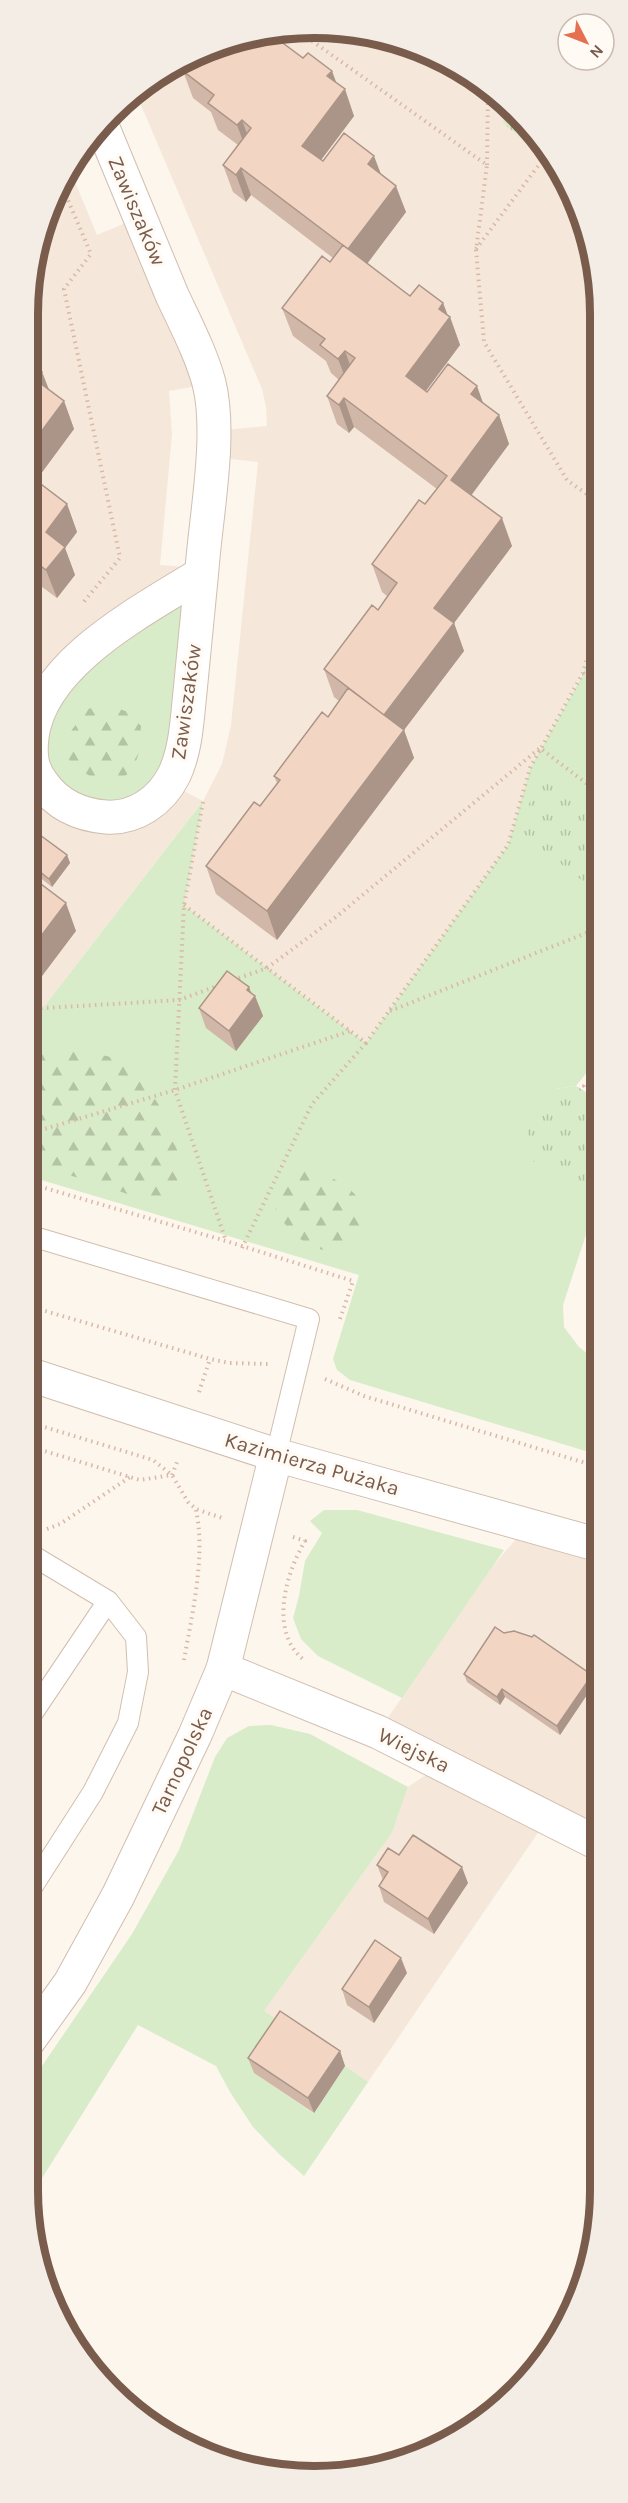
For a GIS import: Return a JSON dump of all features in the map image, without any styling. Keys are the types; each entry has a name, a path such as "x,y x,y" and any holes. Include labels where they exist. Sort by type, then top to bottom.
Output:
{"street":[{"name":"Zawiszaków","path":"38,776 57,799 81,811 110,817 132,813 149,806 174,774 182,753 188,718 214,431 209,384 105,133"},
{"name":"Zawiszaków","path":"38,715 48,694 72,663 104,635 201,574"},
{"name":"Kazimierza Pużaka","path":"38,1377 276,1455 590,1543"},
{"name":"Tarnopolska","path":"38,2028 70,1983 118,1896 195,1735 223,1669 276,1455"},
{"name":"Wiejska","path":"223,1669 378,1732 590,1840"}],"lane":[{"path":"38,1238 309,1319 276,1455"},
{"path":"38,1563 108,1600 136,1637 138,1672 128,1723 93,1792 38,1878"},
{"path":"38,1705 108,1600"}],"path":[{"path":"308,38 487,165"},
{"path":"488,100 487,165 476,250 484,342 567,480 590,497"},
{"path":"476,250 543,159"},
{"path":"65,194 91,254 64,288 120,558 81,606 104,635"},
{"path":"242,1248 312,1104 366,1043 508,845 530,768 583,674 590,649"},
{"path":"583,674 590,679"},
{"path":"540,748 590,788"},
{"path":"38,1008 179,1000 267,968 336,917 540,748"},
{"path":"203,801 184,905 175,1090 226,1241"},
{"path":"184,905 366,1043"},
{"path":"389,1011 590,931"},
{"path":"38,1131 175,1090 350,1031"},
{"path":"590,1078 584,1086 590,1091"},
{"path":"38,1186 353,1281 339,1324"},
{"path":"38,1309 210,1359 229,1363 276,1364 321,1377 364,1396 590,1465"},
{"path":"199,1392 210,1359"},
{"path":"38,1425 153,1460 172,1475 140,1480 38,1449"},
{"path":"38,1532 60,1524 130,1477"},
{"path":"305,1541 294,1565 284,1601 284,1629 288,1642 308,1663"}],"shaded area":[{"path":"296,38 332,38 386,47 436,66 468,84 510,118 544,160 562,192 576,225 585,260 590,296 590,648 583,673 530,768 508,845 366,1043 184,905 202,802 38,1014 38,296 43,260 52,225 74,178 97,235 140,217 209,384 169,391 172,434 160,565 202,568 169,783 203,801 222,764 231,725 258,462 212,457 214,431 267,426 262,389 139,100 160,84 192,66 225,52 260,43"},
{"path":"528,1525 590,1542 590,1839 548,1818 368,2082 345,2067 314,2113 254,2073 264,2011 392,1833 408,1787 442,1764 378,1732 493,1566"}],"green space":[{"path":"505,114 537,151 503,123"},
{"path":"201,574 169,783 89,814 38,760 38,714"},
{"path":"590,649 590,1068 576,1086 555,1089 580,1198 590,1191 590,1224 563,1305 564,1327 579,1347 590,1356 590,1452 350,1380 337,1370 333,1359 359,1275 38,1179 38,1014 203,801 184,905 366,1043 508,845 530,768 583,674"},
{"path":"106,704 128,712 141,726 135,763 129,773 113,781 94,778 69,760 68,735 88,709"},
{"path":"546,768 590,800 590,873 584,882 530,840 518,827"},
{"path":"38,1048 107,1056 129,1064 166,1116 177,1150 178,1177 169,1205 163,1207 156,1205 106,1186 38,1166"},
{"path":"576,1086 590,1095 590,1192 581,1199 527,1156 528,1121 555,1089"},
{"path":"308,1170 327,1176 347,1187 361,1203 362,1223 345,1251 323,1250 302,1240 285,1224 274,1205 279,1192 286,1183"},
{"path":"324,1510 357,1510 504,1550 402,1698 318,1656 301,1639 293,1618 305,1561 322,1533 310,1521"},
{"path":"271,1725 310,1734 408,1787 392,1833 264,2011 286,2026 254,2073 313,2113 345,2066 368,2082 304,2176 253,2127 216,2066 138,2025 38,2185 38,2072 132,1934 179,1850 215,1757 227,1738 249,1726"}],"building":[{"path":"279,40 303,58 308,53 332,71 327,76 345,89 302,146 323,161 344,133 374,156 368,164 396,186 348,249 241,168 236,175 223,165 251,128 242,120 237,125 208,103 214,95 183,71 225,52 260,43"},
{"path":"343,245 410,296 419,285 443,303 439,309 450,317 406,376 427,392 448,364 477,386 471,394 499,415 451,480 502,518 434,608 454,623 384,715 324,669 372,605 378,610 397,583 372,564 419,500 425,504 447,476 344,398 339,405 327,396 355,358 345,351 338,359 320,345 325,339 282,308 322,256 330,262"},
{"path":"38,382 64,401 38,436"},
{"path":"38,482 67,504 46,532 65,547 46,570 38,564"},
{"path":"348,688 404,730 267,911 206,866 254,802 260,806 280,780 274,776 322,712 328,717"},
{"path":"40,835 67,855 49,879 38,870 38,838"},
{"path":"38,882 66,903 38,940"},
{"path":"227,971 249,987 247,990 255,996 229,1031 199,1008"},
{"path":"495,1627 504,1633 514,1631 532,1637 534,1635 590,1674 590,1678 557,1726 502,1689 497,1697 464,1674"},
{"path":"413,1835 462,1867 428,1919 379,1886 388,1872 377,1865 388,1848 399,1855"},
{"path":"375,1940 401,1958 369,2007 342,1989"},
{"path":"280,2011 340,2051 308,2098 248,2058"}]}
